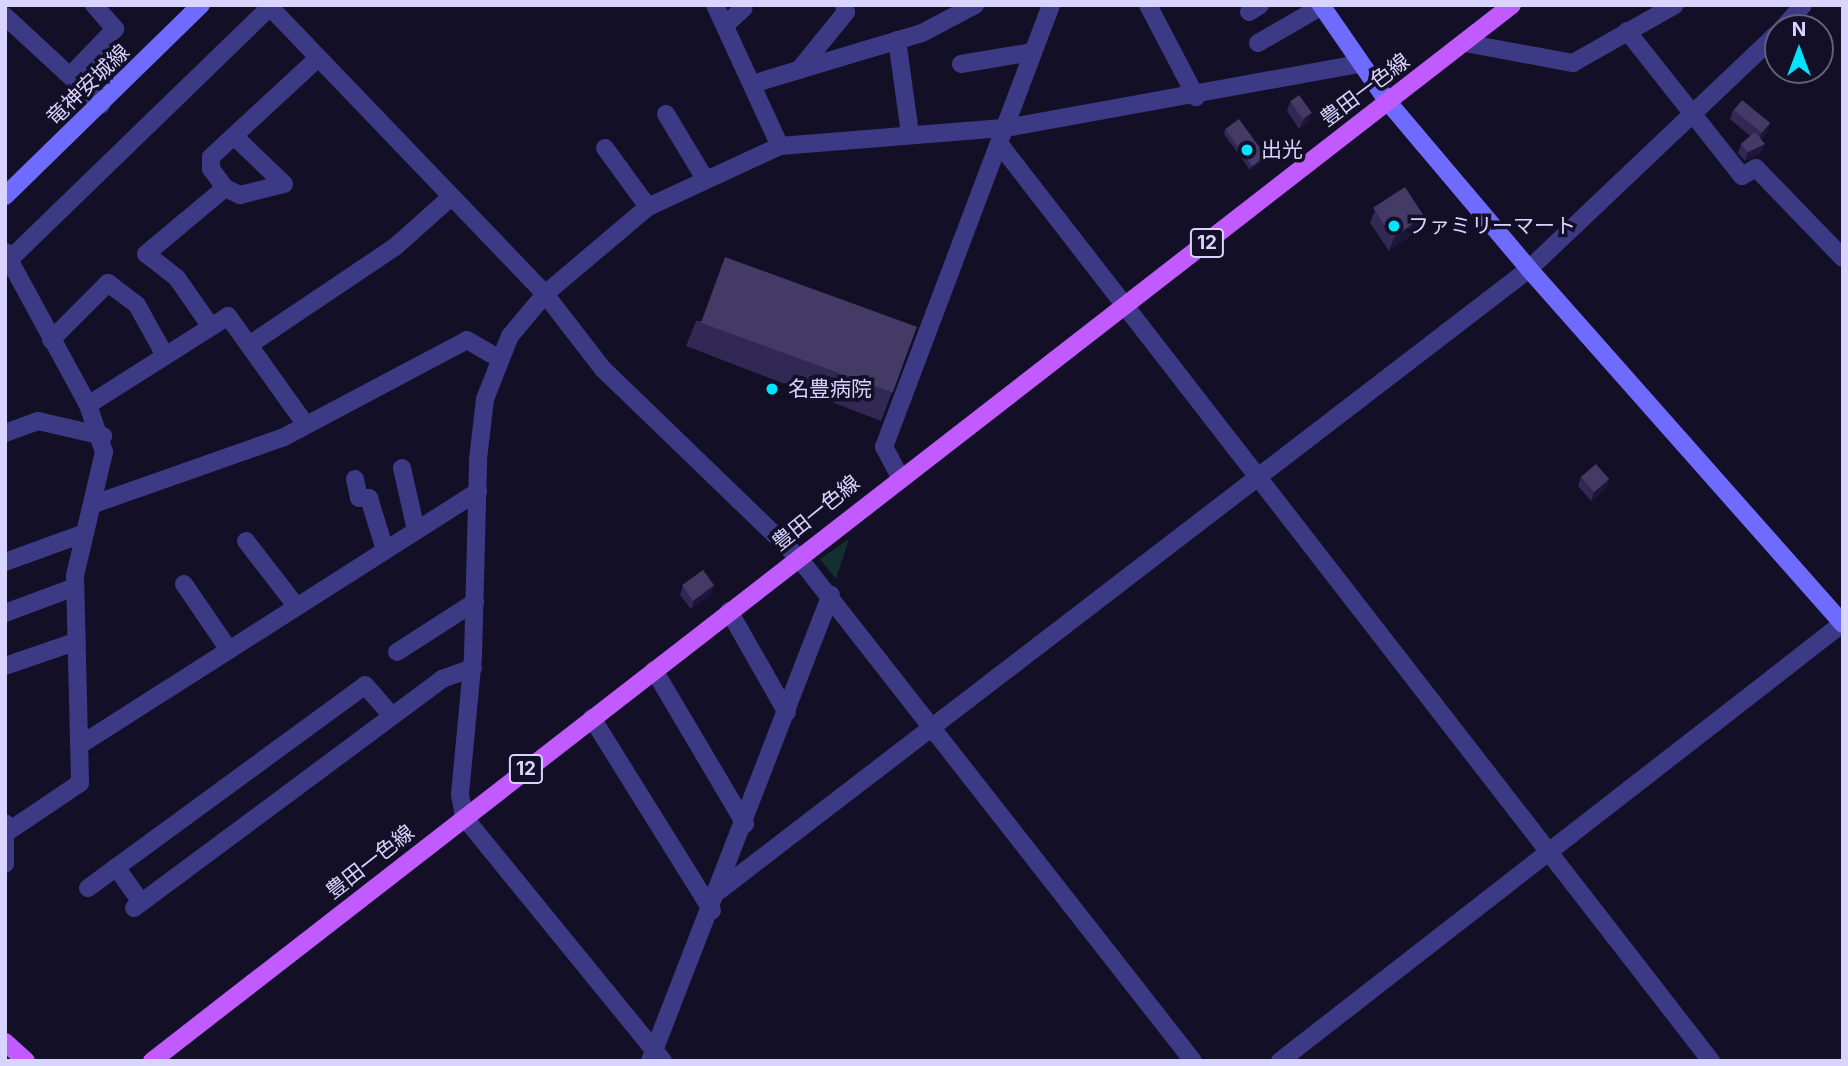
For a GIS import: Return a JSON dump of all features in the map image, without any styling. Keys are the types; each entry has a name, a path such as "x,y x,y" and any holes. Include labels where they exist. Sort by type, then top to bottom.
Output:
{"main road":[{"name":"豊田一色線","path":"152,1061 654,670 899,475 1128,307 1512,5"},
{"path":"5,1042 26,1061"}],"street":[{"path":"71,75 115,29 94,5"},
{"name":"竜神安城線","path":"5,196 201,5"},
{"path":"715,5 780,146"},
{"path":"799,70 846,12 844,5"},
{"path":"752,84 897,40 975,5"},
{"path":"899,475 884,447 1001,146 1051,5"},
{"path":"1148,5 1196,97"},
{"path":"1465,43 1573,62 1675,5"},
{"path":"6,833 80,783 75,587 85,533 94,504 103,436 7,256 269,6 545,295 603,369 798,557 831,595 1193,1061"},
{"path":"1258,43 1322,6 1359,64 1388,102 1529,269 1843,623 1280,1061"},
{"path":"725,25 744,8"},
{"path":"5,16 101,105"},
{"path":"1627,31 1742,176 1756,168 1843,258"},
{"path":"897,40 910,134"},
{"path":"720,890 934,730 1529,269 1764,46"},
{"path":"961,64 1033,52"},
{"path":"236,138 284,184 240,195 225,188 211,169 211,158 236,138 318,58"},
{"path":"656,1058 464,817 460,794 473,668 478,491 485,398 510,336 545,295 648,207 780,146 1006,128 1196,97 1359,64"},
{"path":"666,114 705,179"},
{"path":"1001,146 1261,476 1711,1061"},
{"path":"605,148 648,207"},
{"path":"209,324 177,278 146,254 225,188"},
{"path":"252,343 395,247 451,197"},
{"path":"51,341 108,283 137,305 163,352"},
{"path":"88,405 163,352 209,324 229,316 252,343 306,425"},
{"path":"94,504 306,425 467,340 500,359"},
{"path":"5,433 38,421 103,436"},
{"path":"402,468 416,530"},
{"path":"355,480 359,498 369,498 385,550"},
{"path":"80,745 478,491"},
{"path":"5,562 85,533"},
{"path":"246,541 297,607"},
{"path":"184,584 229,650"},
{"path":"5,613 75,587"},
{"path":"656,1058 831,595"},
{"path":"397,652 475,602"},
{"path":"729,611 787,713"},
{"path":"5,666 77,641"},
{"path":"116,867 137,905 456,670 473,668"},
{"path":"654,670 745,824"},
{"path":"88,888 365,685 392,716"},
{"path":"592,718 712,911"},
{"path":"5,823 5,864"}],"green space":[{"path":"849,539 836,579 820,559"}],"building":[{"path":"1299,95 1312,113 1303,119 1290,101"},
{"path":"1742,100 1770,123 1762,133 1734,110"},
{"path":"1239,119 1266,156 1252,166 1225,129"},
{"path":"1755,132 1765,144 1748,152 1741,144"},
{"path":"1405,187 1424,216 1392,237 1373,208"},
{"path":"725,257 917,327 893,393 701,323"},
{"path":"1596,464 1609,479 1594,492 1581,477"},
{"path":"703,570 714,585 693,601 682,585"}],"place":[{"name":"出光","path":"1247,150"},
{"name":"ファミリーマート","path":"1394,226"},
{"name":"名豊病院","path":"772,389"}]}
